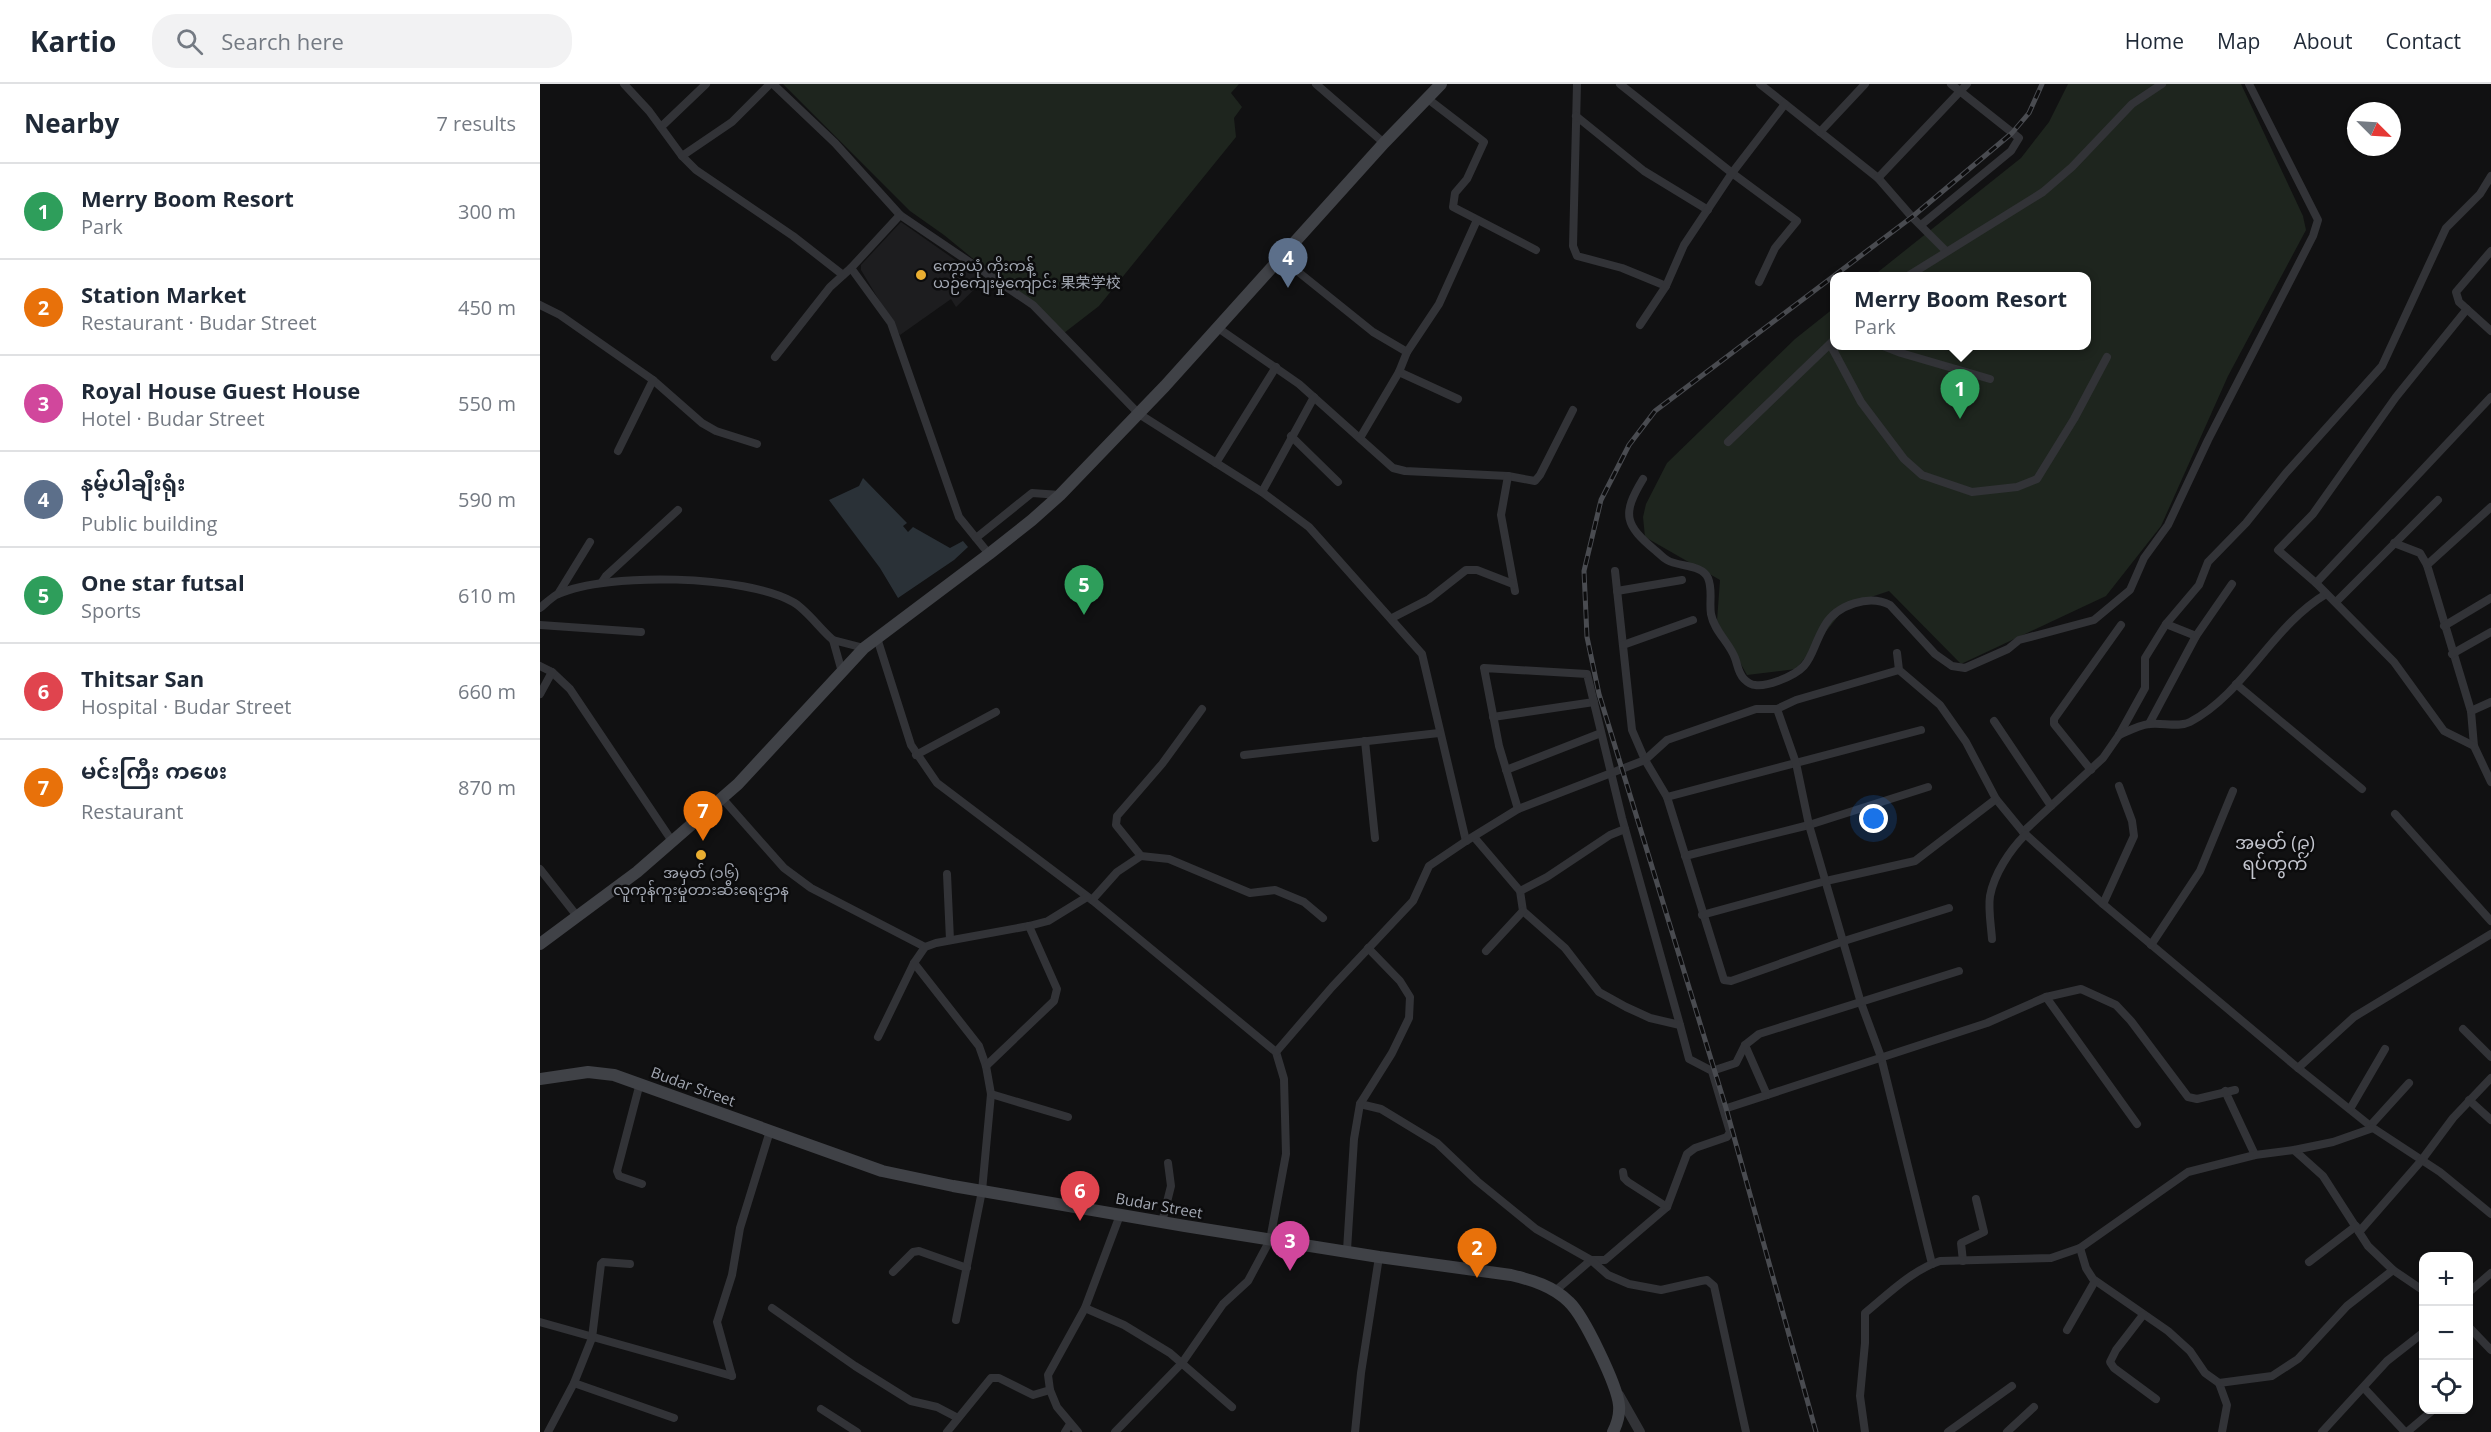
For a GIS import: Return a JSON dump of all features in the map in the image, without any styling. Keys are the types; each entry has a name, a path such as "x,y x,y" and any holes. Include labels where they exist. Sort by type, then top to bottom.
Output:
{"main road":[{"path":"540,944 637,872 722,798 806,712 864,648 989,554 1060,495 1139,414 1384,143 1441,84"},
{"name":"Budar Street","path":"540,1079 588,1072 614,1075 882,1171 1120,1215 1379,1257 1511,1275 1541,1282 1569,1301 1584,1322 1619,1404 1618,1422 1613,1432"}],"street":[{"path":"624,84 649,111 682,156 696,170 793,236 843,275"},
{"path":"661,127 706,84"},
{"path":"682,156 732,122 771,84 836,143 900,215 1033,305 1139,414 1262,492 1310,527 1422,654 1439,733 1470,839 1520,891 1523,911 1565,948 1599,992 1650,1018 1680,1025"},
{"path":"1316,84 1384,143"},
{"path":"1577,84 1573,246 1575,253 1577,256 1622,268 1666,286"},
{"path":"1620,84 1732,173 1797,220 1775,248 1759,282"},
{"path":"1762,84 1878,178 1946,252"},
{"path":"1820,132 1865,84"},
{"path":"1921,225 2011,151 2019,138 1964,88 1951,84"},
{"path":"1914,272 2043,192 2072,167 2132,104 2162,84"},
{"path":"1643,478 1631,502 1629,521 1637,534 1668,561 1702,571 1707,575 1714,625 1734,657 1738,670 1752,686 1768,685 1798,672 1810,658 1826,622 1835,614 1864,600 1881,600 1890,605 1935,654 1952,666 1965,668 2008,649 2019,640 2094,620 2130,590 2144,558 2168,525 2208,440 2313,236 2318,220 2249,84"},
{"path":"1878,178 1964,88"},
{"path":"1428,99 1484,142 1467,179 1455,193 1454,207 1536,250"},
{"path":"1640,324 1666,286 1684,245 1732,173 1785,104"},
{"path":"1576,116 1644,171 1708,210"},
{"path":"1992,939 1990,897 1994,883 2012,848 2051,806 2103,758 2119,735 2145,688 2145,658 2166,624 2199,585 2208,562 2246,523 2286,473 2382,366 2446,228 2480,194 2491,176"},
{"path":"775,357 830,287 851,268 900,215"},
{"path":"1360,438 1399,372 1407,351 1439,304 1477,220"},
{"path":"2491,251 2456,292 2459,302 2491,331"},
{"path":"1281,258 1373,332 1407,351"},
{"path":"851,268 891,323 958,517 989,554"},
{"path":"540,305 560,315 653,380 702,423 716,431 757,444"},
{"path":"2467,309 2389,405 2313,514 2278,550 2336,602 2394,662 2444,731 2475,746"},
{"path":"1218,328 1276,367 1314,397 1393,468 1405,471 1508,476 1535,481 1573,410"},
{"path":"1728,442 1830,344"},
{"path":"1836,350 1861,402 1905,459 1922,475 1972,492 2018,487 2037,479 2074,419 2107,357"},
{"path":"1893,350 1990,379"},
{"path":"1216,463 1276,367"},
{"path":"1399,372 1458,399"},
{"path":"618,451 653,380"},
{"path":"1262,492 1314,397"},
{"path":"2316,583 2491,397"},
{"path":"1291,436 1338,482"},
{"path":"1392,618 1429,598 1466,570 1477,570 1514,587 1501,515 1508,476"},
{"path":"976,538 1032,493 1060,495"},
{"path":"2336,602 2438,500"},
{"path":"2427,565 2491,507"},
{"path":"602,582 678,510"},
{"path":"540,608 558,594 590,542"},
{"path":"2394,543 2420,553 2427,565 2471,711 2475,746 2491,782"},
{"path":"1615,571 1632,730 1645,760 1667,797 1724,980 1731,981 1844,941 1949,908"},
{"path":"558,594 602,582 702,580 756,588 795,602 832,640 842,672"},
{"path":"1617,591 1682,580"},
{"path":"2149,724 2196,636 2232,584"},
{"path":"2119,735 2149,724 2188,723 2212,706 2236,684 2287,625 2308,605 2326,594"},
{"path":"2444,626 2491,598"},
{"path":"1623,645 1693,620"},
{"path":"2166,624 2196,636"},
{"path":"540,625 641,632"},
{"path":"2091,770 2054,724 2054,719 2121,625"},
{"path":"2452,654 2491,632"},
{"path":"877,638 910,745 937,783 1090,898 1276,1052 1284,1079 1286,1154 1270,1240 1248,1281 1223,1304 1182,1363 1115,1432"},
{"path":"832,640 864,648"},
{"path":"1897,653 1899,670 1940,705 1966,742 1996,799 2024,833 2103,904 2298,1068 2372,1127 2440,1172 2491,1214"},
{"path":"540,666 552,672 570,689 672,841"},
{"path":"1518,809 1493,717 1484,668 1587,674 1625,829 1689,1059 1712,1071 1730,1132 1727,1137 1695,1148 1688,1154 1667,1207 1605,1260 1591,1260 1555,1291"},
{"path":"1276,1052 1368,948 1413,902 1429,866 1518,809 1645,760 1667,740 1756,709 1777,709 1796,700 1899,670"},
{"path":"540,694 552,672"},
{"path":"2236,684 2362,789"},
{"path":"1493,717 1593,702"},
{"path":"2471,711 2491,702"},
{"path":"1140,856 1116,825 1117,816 1162,764 1202,709"},
{"path":"1777,709 1796,763 1809,825 1861,1003 1881,1057 1932,1264"},
{"path":"916,755 996,712"},
{"path":"1994,721 2051,806"},
{"path":"1667,797 1921,730"},
{"path":"1244,755 1439,733"},
{"path":"1506,770 1601,733"},
{"path":"1365,741 1375,838"},
{"path":"2103,904 2134,836 2132,820 2119,786"},
{"path":"1685,856 1809,825 1928,787"},
{"path":"2151,945 2200,871 2233,791"},
{"path":"722,798 784,868 811,888 925,947"},
{"path":"1702,915 1826,881 1915,861 1996,799"},
{"path":"2395,814 2491,921"},
{"path":"1520,891 1547,877 1610,835 1625,829"},
{"path":"878,1037 914,963 925,947 950,940 1029,927 1048,921 1090,898 1117,872 1140,856 1169,859 1250,893 1275,890 1304,903 1323,918"},
{"path":"540,869 576,916"},
{"path":"947,874 950,940"},
{"path":"1486,951 1523,911"},
{"path":"986,1066 1054,1001 1057,995 1057,989 1029,927"},
{"path":"2298,1068 2354,1017 2491,934"},
{"path":"1347,1250 1354,1139 1360,1104 1392,1053 1409,1018 1410,997 1400,981 1368,948"},
{"path":"914,963 979,1046 986,1066 991,1094 982,1191 956,1320"},
{"path":"1712,1071 1736,1063 1744,1045 1758,1034 1959,971"},
{"path":"1724,1109 1987,1023 2046,997 2081,989 2116,1005 2131,1021 2188,1096 2197,1099 2235,1090"},
{"path":"2046,997 2137,1124"},
{"path":"2463,1029 2491,1057"},
{"path":"1744,1045 1767,1095"},
{"path":"2350,1109 2385,1049"},
{"path":"2308,1262 2357,1229 2421,1161 2453,1118 2491,1078"},
{"path":"640,1083 617,1171 619,1176 642,1184"},
{"path":"1865,1432 1860,1395 1865,1342 1864,1313 1894,1289 1932,1264 1940,1261 2051,1258 2080,1248 2188,1172 2255,1155 2333,1142 2372,1127 2409,1083"},
{"path":"2225,1091 2255,1155"},
{"path":"991,1094 1068,1117"},
{"path":"2469,1100 2491,1120"},
{"path":"1360,1104 1381,1109 1437,1143 1477,1181 1536,1229 1591,1260 1608,1275 1629,1284 1661,1290 1707,1280 1714,1286 1746,1432"},
{"path":"540,1322 732,1376 717,1322 732,1275 740,1228 770,1131"},
{"path":"2294,1150 2323,1176 2368,1246 2393,1270 2419,1288"},
{"path":"1162,1222 1171,1186 1168,1163"},
{"path":"1623,1172 1628,1182 1667,1207"},
{"path":"1963,1261 1961,1243 1984,1232 1976,1199"},
{"path":"1078,1432 1067,1428 1050,1390 1048,1375 1085,1308 1120,1215"},
{"path":"2080,1248 2086,1268 2096,1281 2180,1341 2205,1373 2219,1383 2227,1405 2222,1432"},
{"path":"893,1272 913,1252 919,1251 967,1268"},
{"path":"1355,1432 1360,1374 1379,1257"},
{"path":"548,1432 574,1383 592,1338 601,1264 603,1262 630,1264"},
{"path":"2219,1383 2272,1377 2298,1359 2347,1306 2393,1270"},
{"path":"2473,1289 2491,1273"},
{"path":"2067,1330 2096,1281"},
{"path":"772,1308 855,1366 911,1401 937,1407 958,1418"},
{"path":"1085,1308 1124,1325 1170,1353 1232,1407"},
{"path":"2143,1315 2116,1350 2110,1362 2114,1368 2156,1399"},
{"path":"2473,1330 2491,1350"},
{"path":"2322,1432 2387,1361 2419,1336"},
{"path":"947,1432 991,1378 999,1378 1034,1395 1050,1390"},
{"path":"1611,1382 1640,1432"},
{"path":"574,1383 674,1418"},
{"path":"1948,1432 2012,1386"},
{"path":"2364,1388 2406,1432 2428,1414"},
{"path":"2007,1432 2034,1407"},
{"path":"821,1409 857,1432"}],"shaded area":[{"path":"783,84 1239,84 1231,93 1242,107 1234,118 1236,137 1099,306 1064,333 944,235 910,211"},
{"path":"2068,84 2241,84 2303,216 2306,230 2228,376 2161,526 2106,596 1961,664 1889,591 1847,605 1796,669 1747,675 1717,621 1720,580 1645,537 1643,517 1646,504 1667,463 1795,339 1830,311 1830,350 2091,350 2091,272 1878,272 2021,158 2049,122"},
{"name":"ကော့ယုံ ကိုးကန့် ယဉ်ကျေးမှုကျောင်း 果荣学校","path":"901,222 984,280 956,307 951,299 900,335 861,270 861,265"},
{"path":"863,478 907,523 903,526 908,532 913,527 950,548 963,541 968,547 954,560 898,598 880,568 829,500 859,486"}],"railway":[{"path":"1839,272 1912,217 2012,133 2029,113 2042,84"},
{"path":"1816,1432 1726,1108 1599,694 1587,637 1584,571 1601,500 1629,445 1655,411 1830,279"}],"place":[{"name":"ကော့ယုံ ကိုးကန့် ယဉ်ကျေးမှုကျောင်း 果荣学校","path":"921,275"},
{"name":"နမ့်ပါချီးရုံး","path":"1288,288"},
{"name":"Merry Boom Resort","path":"1960,419"},
{"name":"One star futsal","path":"1084,615"},
{"name":"မင်းကြီး ကဖေး","path":"703,841"},
{"name":"အမှတ် (၁၆) လူကုန်ကူးမှုတားဆီးရေးဌာန","path":"701,855"},
{"name":"Thitsar San","path":"1080,1221"},
{"name":"Royal House Guest House","path":"1290,1271"},
{"name":"Station Market","path":"1477,1278"}],"district":[{"name":"အမှတ် (၉) ရပ်ကွက်","path":"2275,853"}]}
